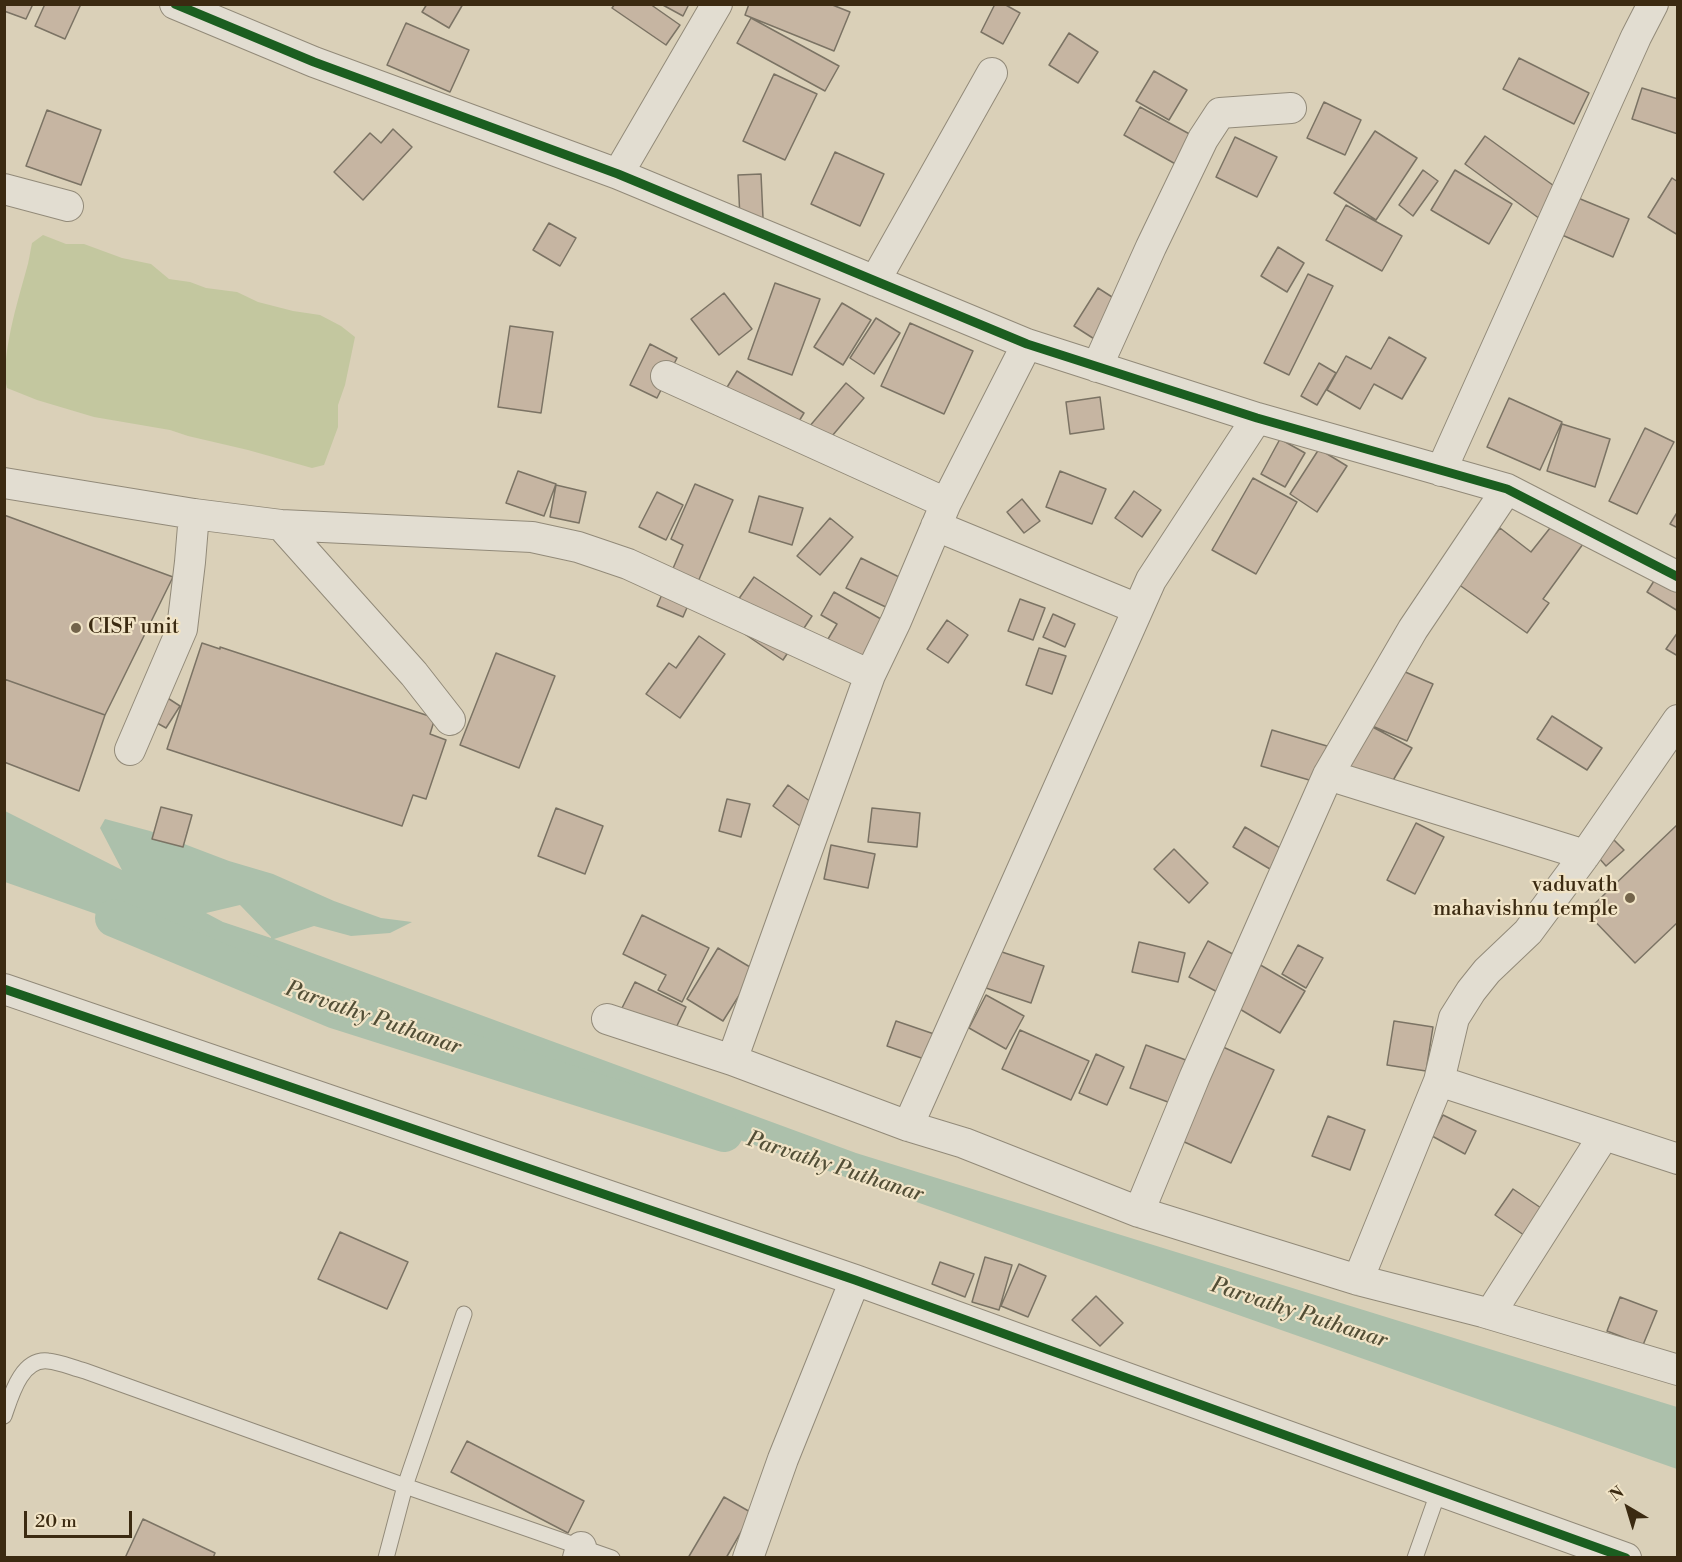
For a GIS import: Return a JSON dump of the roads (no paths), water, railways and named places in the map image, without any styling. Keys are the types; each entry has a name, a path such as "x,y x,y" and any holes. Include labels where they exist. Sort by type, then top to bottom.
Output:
{"street":[{"path":"175,4 314,62 618,174 1027,344 1257,418 1507,489 1677,577"},
{"path":"618,174 717,4"},
{"path":"1441,471 1646,6"},
{"path":"874,281 992,73"},
{"path":"1097,367 1203,139 1220,113 1291,108"},
{"path":"4,189 68,206"},
{"path":"732,1060 870,675 896,621 941,514 1027,344"},
{"path":"666,376 941,514 1138,609"},
{"path":"908,1126 1151,580 1257,418"},
{"path":"4,483 194,514 281,525 532,537 578,547 628,564 870,675"},
{"path":"1139,1212 1195,1076 1328,775 1413,629 1507,489"},
{"path":"130,750 182,629 194,514"},
{"path":"281,525 400,658 450,720"},
{"path":"1358,1280 1439,1081 1455,1018 1471,991 1487,971 1528,932 1677,720"},
{"path":"1328,775 1584,855"},
{"path":"4,990 855,1280 1626,1557"},
{"path":"607,1019 732,1060 908,1126 964,1143 1139,1212 1358,1280 1490,1314 1677,1370"},
{"path":"1439,1081 1677,1159"},
{"path":"1490,1314 1604,1135"},
{"path":"748,1557 783,1459 855,1280"}],"lane":[{"path":"386,1557 405,1486 464,1314"},
{"path":"4,1416 20,1377 32,1365 46,1360 85,1371 405,1486 579,1552 612,1557"},
{"path":"1416,1557 1439,1490"}],"water":[{"path":"5,811 122,870 100,828 105,819 150,831 229,861 273,874 334,901 381,918 412,922 390,933 351,936 314,926 274,939 856,1153 1677,1407 1677,1469 5,882","holes":["240,905 271,937 223,922 206,913"]}],"waterway":[{"name":"Parvathy Puthanar","path":"114,918 336,1010 724,1133"}],"place":[{"name":"CISF unit","path":"76,628"},
{"name":"vaduvath mahavishnu temple","path":"1630,898"}]}
